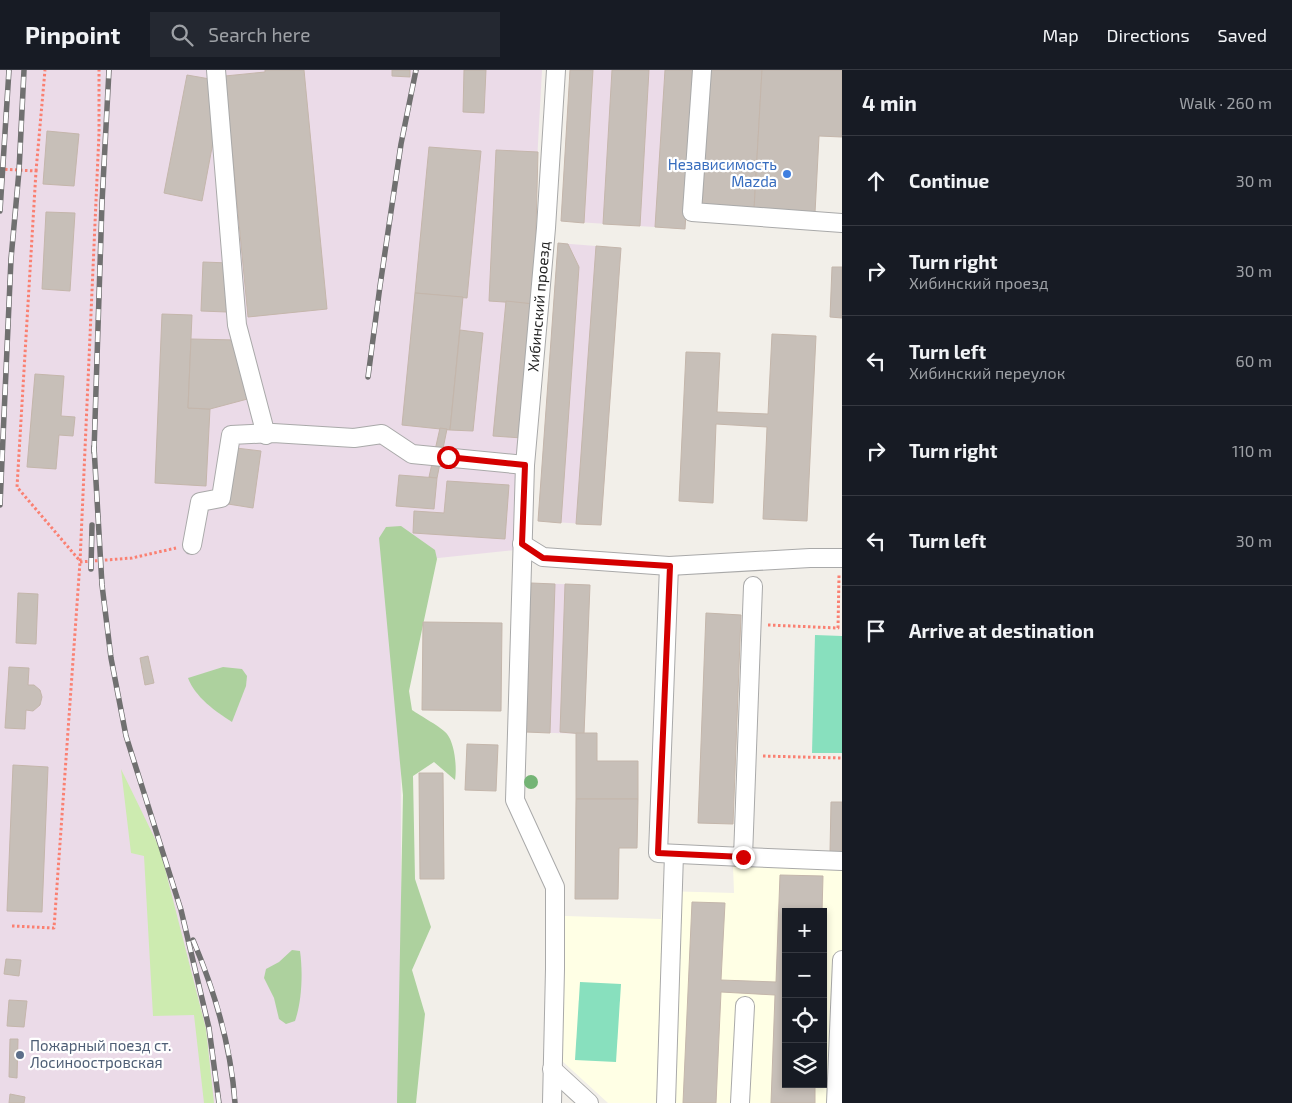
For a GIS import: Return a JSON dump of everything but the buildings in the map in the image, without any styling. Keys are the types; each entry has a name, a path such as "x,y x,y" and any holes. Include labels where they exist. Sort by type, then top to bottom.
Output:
{"street":[{"path":"216,70 237,325 266,435"},
{"name":"Хибинский проезд","path":"552,1103 555,887 515,800 525,465 546,228 556,70"},
{"path":"702,70 692,212 842,222"},
{"path":"192,545 200,502 221,498 231,435 266,435 273,433 354,438 382,434 412,454 525,465"},
{"path":"522,544 543,558 670,566 810,558 841,563"},
{"path":"670,566 658,853 842,861"},
{"path":"743,857 753,586"},
{"path":"666,1103 674,854"},
{"path":"836,1103 842,960"},
{"path":"740,1103 745,1006"},
{"path":"552,1069 589,1103"}],"path":[{"path":"44,70 16,487 80,562"},
{"path":"12,926 54,928 80,562 97,163 99,70"},
{"path":"0,169 36,171"},
{"path":"80,562 132,558 192,545"},
{"path":"752,624 838,628 841,563"},
{"path":"747,755 842,758"}],"shaded area":[{"path":"0,70 542,70 516,550 400,562 402,1103 0,1103"},
{"path":"570,70 695,70 685,229 561,221"},
{"path":"558,243 621,248 601,525 538,521"},
{"path":"531,583 590,585 584,734 526,732"},
{"path":"733,865 842,869 842,1103 608,1103 560,1059 565,916 661,919 663,891 734,893"}],"green space":[{"path":"401,526 435,550 437,559 409,691 412,710 445,731 450,738 454,750 456,769 455,780 434,762 413,776 415,879 431,927 412,970 425,1014 416,1103 397,1103 403,795 379,538 386,527"},
{"path":"815,635 842,636 842,753 812,753"},
{"path":"223,667 242,669 247,676 246,686 232,722 201,698 188,678"},
{"path":"121,769 160,849 206,1029 214,1103 204,1103 194,1015 153,1016 144,856 131,853"},
{"path":"292,950 300,951 301,986 295,1021 286,1024 279,1019 274,998 264,978 266,969 279,962"},
{"path":"580,982 621,984 616,1062 575,1060"}],"railway":[{"path":"0,211 9,70"},
{"path":"0,505 11,259 19,171 24,70"},
{"path":"94,452 102,203 109,70"},
{"path":"368,377 401,144 416,70"},
{"path":"94,447 102,585 111,658 126,736 181,910 209,1028 219,1103"},
{"path":"91,569 92,525"},
{"path":"193,940 221,1020 230,1061 235,1103"}],"place":[{"name":"Независимость Mazda","path":"787,174"},
{"name":"Пожарный поезд ст. Лосиноостровская","path":"20,1055"}],"route":[{"path":"448,457 525,465 522,544 543,558 670,566 658,853 743,857"}]}
